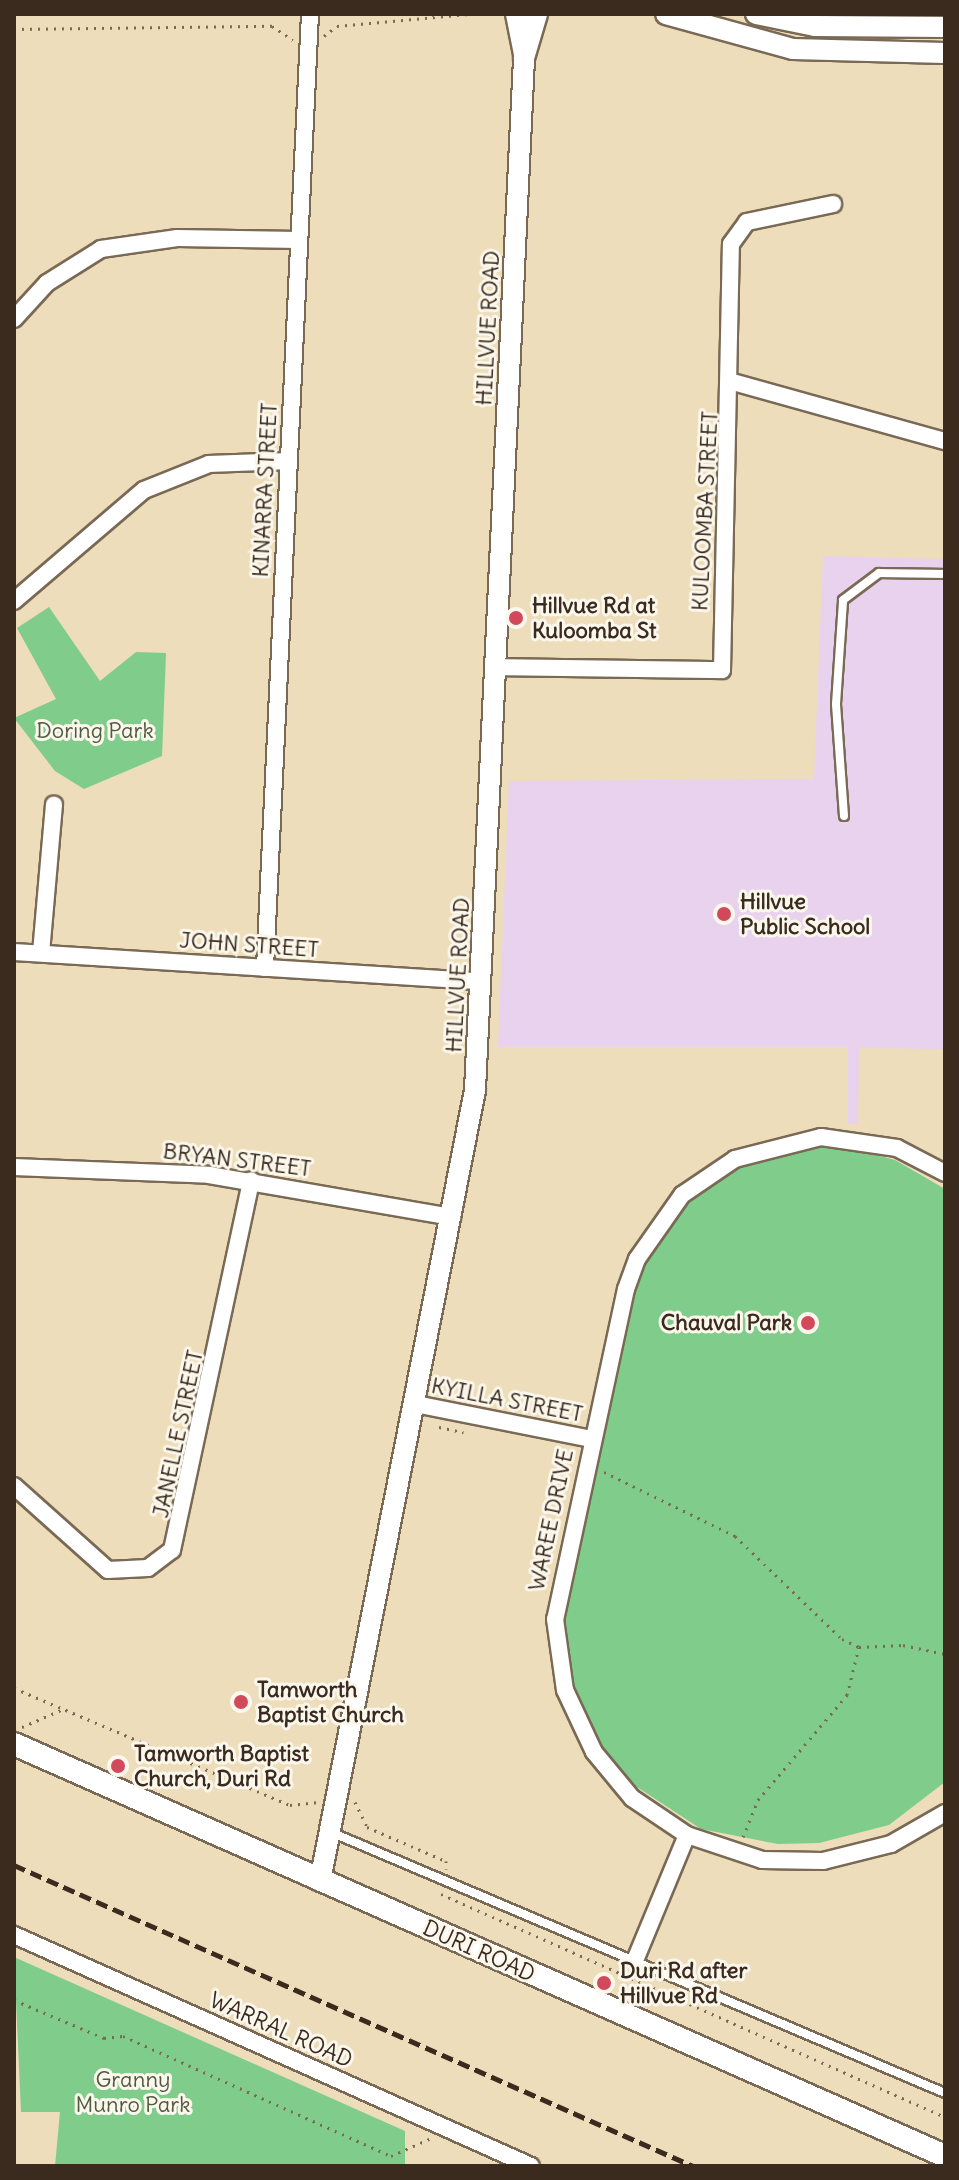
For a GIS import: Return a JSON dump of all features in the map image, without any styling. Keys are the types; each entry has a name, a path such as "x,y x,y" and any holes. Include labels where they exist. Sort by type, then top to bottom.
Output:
{"main road":[{"name":"DURI ROAD","path":"14,1742 320,1881 945,2156"}],"street":[{"name":"KINARRA STREET","path":"265,968 310,14"},
{"name":"HILLVUE ROAD","path":"320,1881 333,1833 475,1090 524,58 516,14"},
{"name":"HILLVUE ROAD","path":"524,58 537,14"},
{"path":"666,14 793,49 945,53"},
{"path":"756,14 815,26 887,20 945,27"},
{"path":"886,51 887,20"},
{"name":"KULOOMBA STREET","path":"497,667 722,670 733,382 731,244 747,222 833,204"},
{"path":"14,319 47,283 101,249 177,238 299,240"},
{"path":"733,382 945,441"},
{"path":"14,601 144,490 209,464 289,461"},
{"path":"41,953 54,805"},
{"name":"JOHN STREET","path":"14,952 481,981"},
{"name":"WAREE DRIVE","path":"945,1173 897,1148 821,1137 767,1147 707,1175 660,1222 637,1259 591,1439 557,1593 565,1690 614,1779 687,1835 735,1853 792,1862 856,1855 945,1813"},
{"name":"BRYAN STREET","path":"14,1167 251,1180 452,1217"},
{"name":"JANELLE STREET","path":"14,1486 108,1570 148,1568 172,1550 251,1180"},
{"name":"KYILLA STREET","path":"415,1404 591,1439"},
{"path":"636,1958 687,1835"},
{"name":"WARRAL ROAD","path":"14,1935 531,2166"}],"lane":[{"path":"844,816 836,704 843,600 879,573 945,574"},
{"path":"333,1833 636,1958 945,2093"}],"path":[{"path":"14,29 272,26 289,40 324,40 337,26 468,14"},
{"path":"439,1427 468,1432"},
{"path":"552,1448 587,1462 735,1536 859,1647 903,1645 945,1654"},
{"path":"735,1853 758,1800 847,1695 859,1647"},
{"path":"14,1742 17,1729 66,1708"},
{"path":"14,2000 104,2038 123,2036 391,2156 432,2137 445,2143"}],"shaded area":[{"name":"Hillvue Public School","path":"823,556 945,559 945,1049 859,1048 858,1124 848,1124 848,1047 498,1047 509,781 814,779"}],"green space":[{"name":"Doring Park","path":"49,607 100,681 136,652 166,653 162,756 84,789 55,771 14,718 56,699 17,628"},
{"name":"Chauval Park","path":"803,1148 850,1148 895,1160 945,1189 945,1782 889,1825 819,1843 778,1844 701,1829 628,1781 592,1740 569,1689 559,1635 635,1275 680,1204 737,1166"},
{"name":"Granny Munro Park","path":"14,1957 405,2131 405,2166 55,2166 60,2112 21,2112"}],"railway":[{"path":"14,1865 693,2166"}],"place":[{"name":"Hillvue Rd at Kuloomba St","path":"516,618"},
{"name":"Hillvue Public School","path":"724,914"},
{"name":"Chauval Park","path":"808,1323"},
{"name":"Tamworth Baptist Church","path":"241,1702"},
{"name":"Tamworth Baptist Church, Duri Rd","path":"118,1766"},
{"name":"Duri Rd after Hillvue Rd","path":"604,1983"}]}
